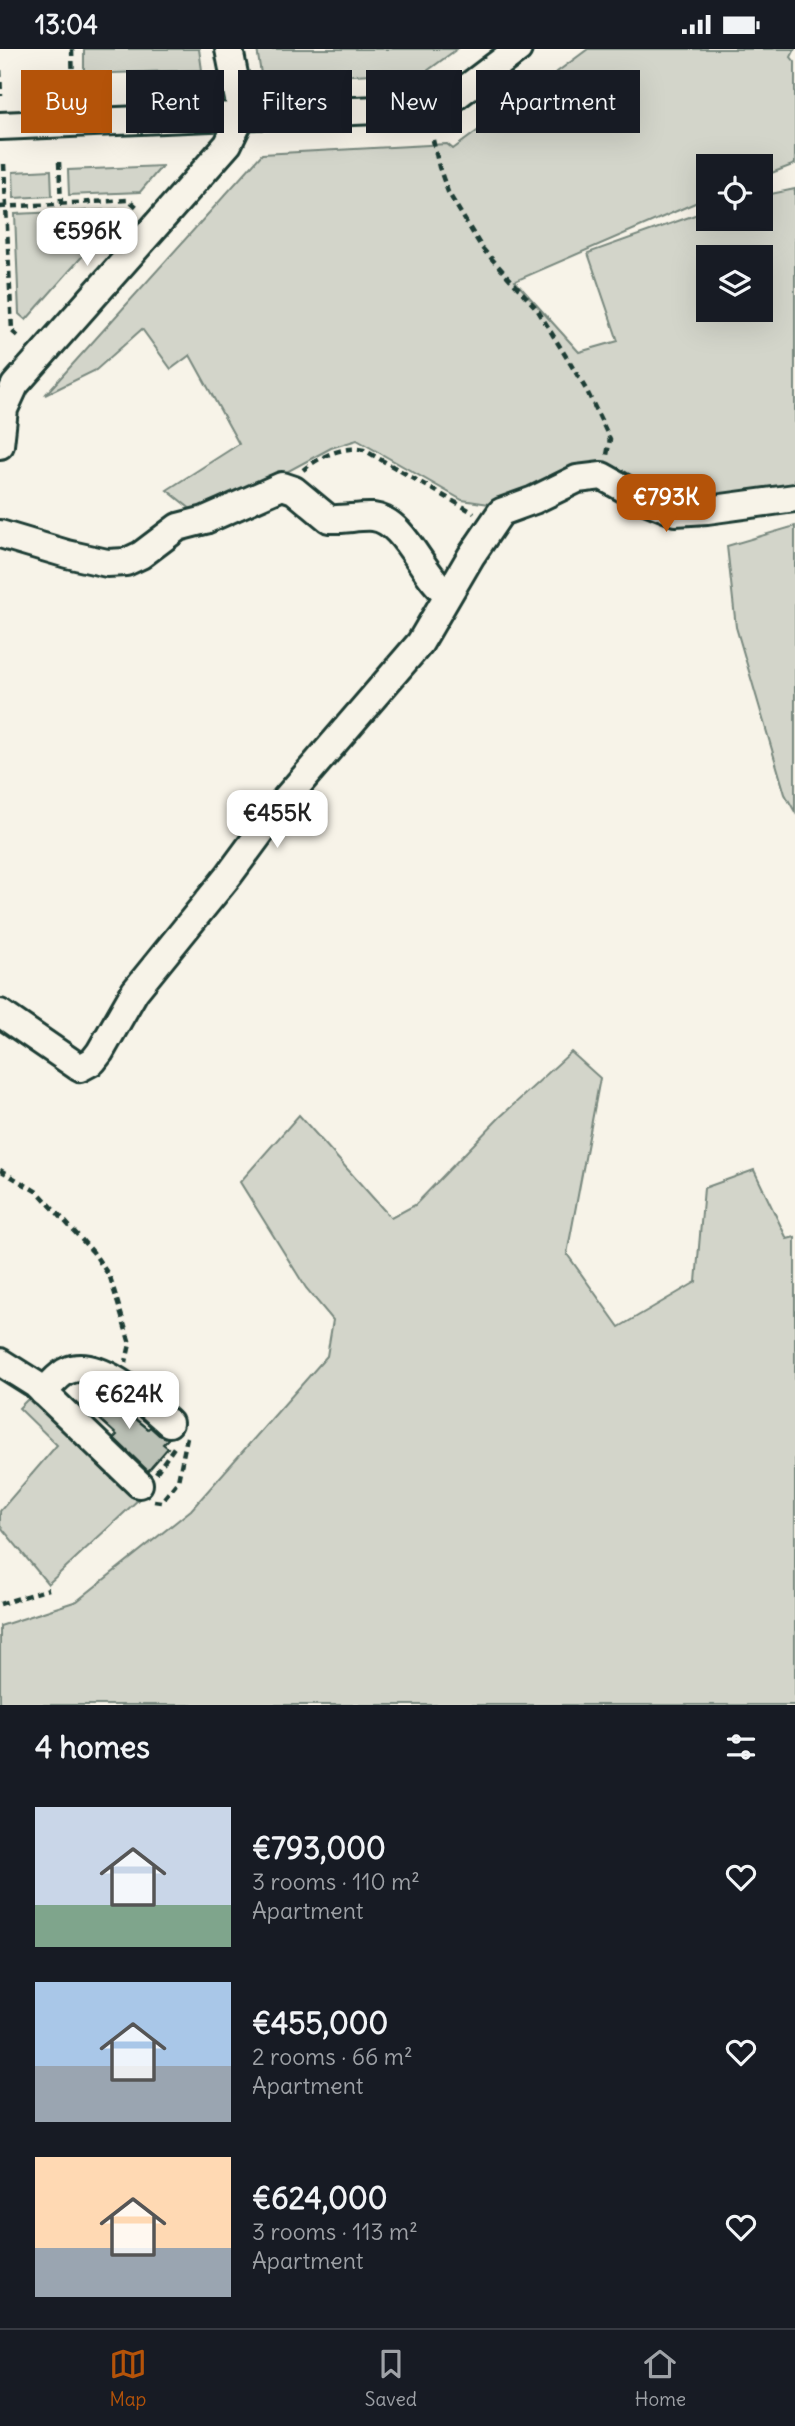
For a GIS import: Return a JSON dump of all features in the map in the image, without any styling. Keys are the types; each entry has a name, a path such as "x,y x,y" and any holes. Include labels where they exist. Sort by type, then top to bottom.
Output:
{"street":[{"path":"229,49 238,95"},
{"path":"352,111 426,108 452,99 518,49"},
{"path":"0,126 238,115"},
{"path":"0,445 4,409 15,385 228,144 238,123"},
{"path":"0,1013 80,1068 93,1061 135,991 229,875 283,802 420,643 501,512 534,500 577,479 602,477 643,499 675,512 795,498"},
{"path":"0,534 107,563 126,562 141,555 178,527 205,520 282,486 294,490 329,519 375,517 393,528 418,556 437,587 448,594"},
{"path":"0,1362 43,1392 139,1484"},
{"path":"43,1392 67,1371 87,1367 125,1385 178,1427"}],"path":[{"path":"72,49 73,70"},
{"path":"0,70 1,96"},
{"path":"433,140 448,192 482,248 537,309 587,391 610,439 602,477"},
{"path":"59,162 61,204"},
{"path":"4,164 3,207 12,331 21,339"},
{"path":"3,207 129,200 138,208"},
{"path":"282,486 311,464 351,447 364,450 493,524"},
{"path":"0,1170 38,1193 93,1252 110,1277 130,1344 126,1362 134,1370"},
{"path":"178,1427 186,1451 178,1481 161,1502 153,1501 139,1484 153,1476 175,1446 178,1427"},
{"path":"0,1604 48,1588"}],"shaded area":[{"path":"84,49 199,49 202,70 126,70 126,73 112,73 112,70 84,70"},
{"path":"257,49 457,49 428,70 366,70 366,74 352,75 352,70 260,70"},
{"path":"588,49 795,49 791,57 795,62 795,164 773,172 773,154 696,154 696,203 515,281 579,352 618,341 588,253 696,215 696,231 773,231 773,194 795,189 795,493 690,506 604,468 564,469 496,505 462,500 357,440 331,448 240,497 197,514 167,490 239,444 190,355 171,369 142,329 96,370 45,395 262,154 447,144 453,149 476,132 640,133 640,70 560,70"},
{"path":"162,166 140,192 69,195 68,170"},
{"path":"51,170 52,196 14,198 13,172"},
{"path":"124,209 26,320 19,314 15,214"},
{"path":"795,526 795,812 785,794 736,627 727,546"},
{"path":"571,1052 600,1078 567,1254 619,1327 696,1282 704,1188 754,1170 787,1239 795,1237 795,1705 0,1705 0,1626 77,1601 191,1510 327,1356 333,1320 306,1288 240,1182 299,1115 391,1218 415,1205 500,1117"},
{"path":"28,1399 139,1499 48,1584 0,1526 0,1511 57,1445 19,1408"}],"building":[{"path":"100,1390 148,1429 150,1427 159,1435 169,1438 163,1444 168,1448 148,1471 114,1438 117,1435 85,1406"}]}
